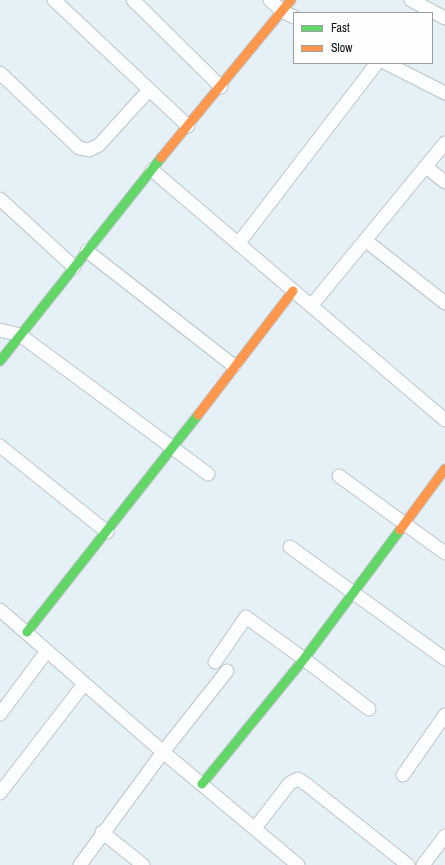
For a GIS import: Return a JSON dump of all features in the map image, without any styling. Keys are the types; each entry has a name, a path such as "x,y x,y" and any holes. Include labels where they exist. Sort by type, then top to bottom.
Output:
{"street":[{"path":"54,0 188,126"},
{"path":"132,0 221,87"},
{"path":"270,0 288,14"},
{"path":"0,361 188,126 221,87 288,14 291,0"},
{"path":"411,0 445,18"},
{"path":"238,244 376,64"},
{"path":"388,64 445,93"},
{"path":"0,73 79,148 89,150 99,145 149,90"},
{"path":"311,306 445,143"},
{"path":"426,167 445,182"},
{"path":"152,170 445,420"},
{"path":"0,199 74,267"},
{"path":"366,240 445,303"},
{"path":"87,252 234,366"},
{"path":"27,632 107,532 293,291"},
{"path":"0,330 20,335 208,474"},
{"path":"0,446 107,532"},
{"path":"202,784 304,659 445,469"},
{"path":"338,476 445,553"},
{"path":"290,547 445,658"},
{"path":"0,610 27,632 162,752 298,865"},
{"path":"215,662 246,618 304,659 369,709"},
{"path":"0,714 47,651"},
{"path":"80,865 102,832 162,752 227,671"},
{"path":"0,793 84,684"},
{"path":"403,775 445,715"},
{"path":"255,828 290,783 298,779 408,865"},
{"path":"102,832 143,865"},
{"path":"423,865 445,836"}],"traffic: fast":[{"path":"0,361 161,158"},
{"path":"27,632 198,415"},
{"path":"202,784 304,659 400,530"}],"traffic: slow":[{"path":"161,158 291,0"},
{"path":"198,415 293,291"},
{"path":"400,530 445,469"}]}
